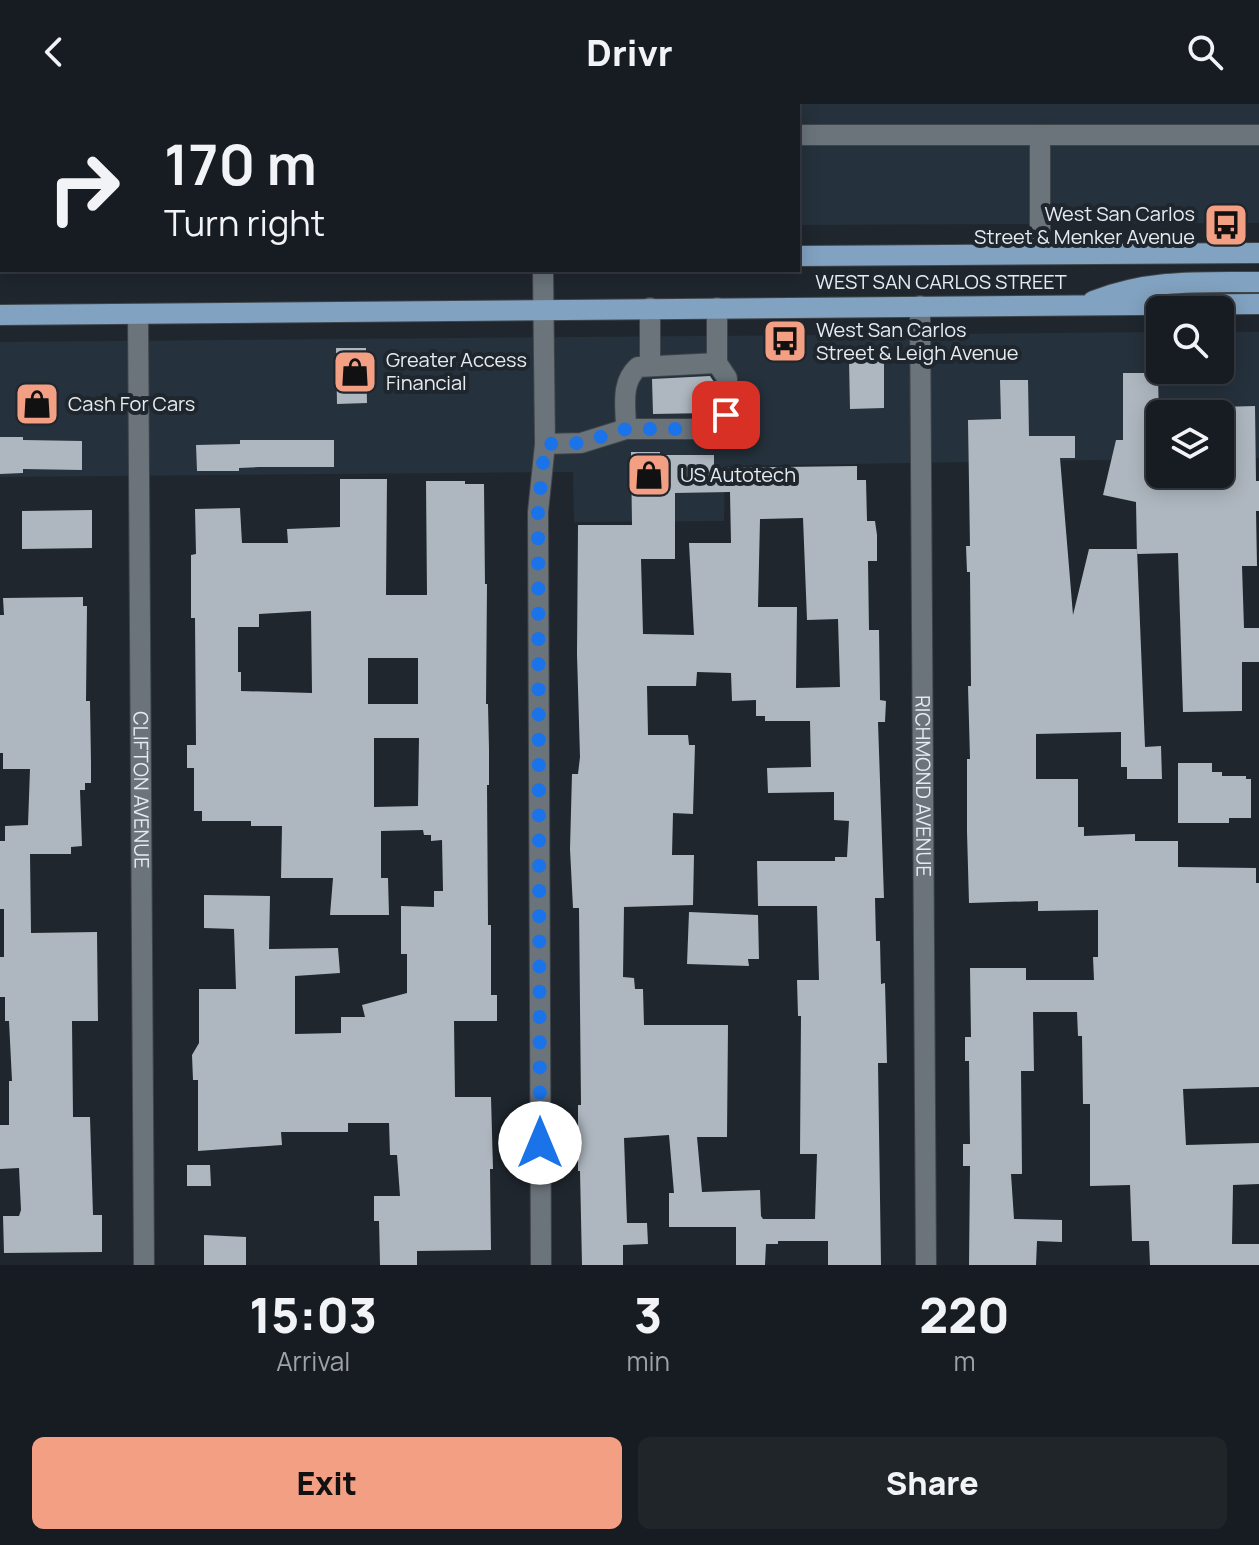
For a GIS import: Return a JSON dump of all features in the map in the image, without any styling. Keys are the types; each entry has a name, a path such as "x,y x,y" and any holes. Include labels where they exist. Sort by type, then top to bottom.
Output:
{"main road":[{"name":"WEST SAN CARLOS STREET","path":"800,256 1259,253"},
{"path":"1082,305 1123,289 1170,282 1259,282"},
{"name":"WEST SAN CARLOS STREET","path":"0,315 1259,304"}],"street":[{"path":"800,135 1259,135"},
{"path":"1040,135 1040,254"},
{"path":"541,1265 538,512 545,444 543,272"},
{"name":"RICHMOND AVENUE","path":"920,306 926,1265"},
{"path":"650,308 650,365"},
{"path":"545,444 581,443 626,429 704,429 717,425 726,415 727,378 717,363 717,308"},
{"name":"CLIFTON AVENUE","path":"138,314 144,1265"},
{"path":"626,429 625,386 630,374 638,367 717,363"}],"shaded area":[{"path":"800,104 1259,104 1259,223 800,225"},
{"path":"1146,332 1146,384 1234,384 1234,332 1259,332 1259,458 1234,459 1234,400 1146,400 1146,459 725,466 724,521 574,522 573,472 0,477 0,342"}],"building":[{"name":"Greater Access Financial","path":"336,348 366,348 367,403 337,404"},
{"path":"884,359 884,408 850,409 849,360"},
{"path":"1123,373 1146,373 1146,384 1158,384 1159,400 1146,400 1146,488 1234,488 1234,407 1255,406 1256,481 1259,481 1257,566 1242,566 1244,628 1259,628 1259,662 1242,662 1242,711 1183,712 1178,553 1137,554 1136,502 1103,495 1116,440 1123,440"},
{"path":"710,376 714,382 711,413 653,414 652,379"},
{"path":"1000,380 1028,380 1029,436 1075,436 1075,458 1060,458 1073,615 1089,549 1137,549 1145,747 1161,746 1162,779 1127,779 1127,767 1121,767 1121,732 1036,734 1036,779 1078,779 1078,827 1084,827 1084,836 1135,834 1135,841 1178,841 1178,867 1256,868 1256,883 1259,883 1259,1087 1183,1089 1186,1145 1259,1143 1259,1184 1233,1185 1232,1244 1259,1244 1259,1265 1150,1265 1149,1241 1132,1241 1130,1185 1090,1186 1090,1104 1083,1104 1082,1036 1078,1036 1077,1012 1033,1012 1034,1071 1021,1071 1022,1174 1011,1174 1014,1219 1062,1220 1062,1242 1037,1241 1036,1265 969,1265 970,1166 963,1166 963,1144 970,1144 969,1061 965,1061 965,1037 971,1037 970,968 1026,968 1026,980 1094,980 1093,957 1098,957 1098,910 1038,911 1038,901 969,903 967,759 970,759 968,686 971,686 970,572 967,572 966,546 970,546 968,420 1001,419"},
{"path":"0,437 82,441 82,470 23,469 23,473 0,474"},
{"path":"240,440 334,440 334,467 197,471 196,445 240,444"},
{"path":"631,452 714,455 714,468 857,466 857,480 866,480 867,521 875,521 877,535 877,561 868,561 869,630 879,630 880,700 886,701 885,722 878,722 884,898 875,898 881,984 885,983 887,1063 878,1063 881,1265 828,1265 828,1241 778,1241 778,1244 766,1244 765,1265 736,1265 736,1227 669,1227 669,1193 674,1193 669,1135 624,1138 627,1223 647,1223 648,1244 623,1245 623,1265 582,1265 578,1171 578,1105 581,1105 579,908 573,908 570,849 572,774 578,774 580,757 578,525 632,525","holes":["730,492 731,543 689,543 694,635 643,634 641,559 675,559 675,493","803,518 807,620 838,619 840,687 796,688 797,607 758,607 760,519","697,672 731,673 732,701 756,700 756,716 765,716 765,721 810,721 811,767 767,768 768,793 834,792 834,820 849,821 847,857 835,857 835,861 757,861 758,906 817,906 819,980 797,980 798,1016 801,1016 800,1154 817,1154 815,1219 763,1219 760,1190 702,1192 697,1137 727,1137 728,1025 644,1025 643,989 635,989 634,978 623,977 624,907 693,905 694,855 672,855 673,813 693,814 695,745 689,745 688,735 648,735 647,686 696,686"]},
{"path":"340,479 387,479 386,595 427,595 426,481 484,484 489,749 488,925 491,925 491,995 497,995 497,1021 454,1021 455,1097 491,1097 491,1250 417,1251 417,1265 380,1265 379,1221 374,1221 374,1196 400,1196 397,1155 390,1155 389,1123 348,1123 348,1132 281,1132 282,1145 198,1151 198,1080 193,1080 192,1055 199,1043 199,989 236,989 234,929 204,928 204,895 270,896 269,949 338,948 340,973 295,976 295,1034 341,1033 341,1017 365,1017 362,1005 407,993 407,954 401,954 401,906 434,907 434,891 443,891 442,840 431,841 431,835 424,835 423,830 381,831 381,878 388,878 389,915 330,915 333,878 281,878 282,826 251,826 251,821 202,821 202,811 194,811 194,768 187,768 187,745 196,745 195,618 191,618 191,555 196,554 195,509 240,508 242,543 288,543 287,529 340,527","holes":["311,611 312,693 241,691 238,627 259,627 259,614","368,658 418,658 418,704 368,704","374,738 419,738 418,806 374,807"]},
{"path":"92,510 92,548 22,549 22,511"},
{"path":"83,597 83,606 87,606 86,701 90,701 91,783 85,783 85,790 80,790 82,846 71,847 71,854 30,854 31,933 97,932 98,1021 72,1021 73,1117 90,1117 93,1215 102,1215 102,1252 4,1253 3,1216 19,1216 21,1210 19,1168 0,1169 0,1125 9,1125 9,1081 12,1081 9,1021 5,1021 5,997 0,997 4,909 0,909 0,841 5,841 5,826 28,825 30,769 3,769 3,753 0,753 0,615 4,615 3,598"},
{"path":"1178,763 1212,763 1212,772 1251,779 1251,818 1229,818 1229,823 1178,823"},
{"path":"689,912 758,915 759,959 748,959 749,966 687,964"},
{"path":"187,1165 210,1165 211,1186 187,1186"},
{"path":"204,1235 246,1237 246,1265 204,1265"}],"place":[{"name":"West San Carlos Street & Menker Avenue","path":"1226,225"},
{"name":"West San Carlos Street & Leigh Avenue","path":"785,341"},
{"name":"Greater Access Financial","path":"355,372"},
{"name":"Cash For Cars","path":"37,404"},
{"name":"US Autotech","path":"649,475"}],"route":[{"path":"540,1143 538,512 545,444 581,443 626,429 704,429 717,425 726,415"}]}
